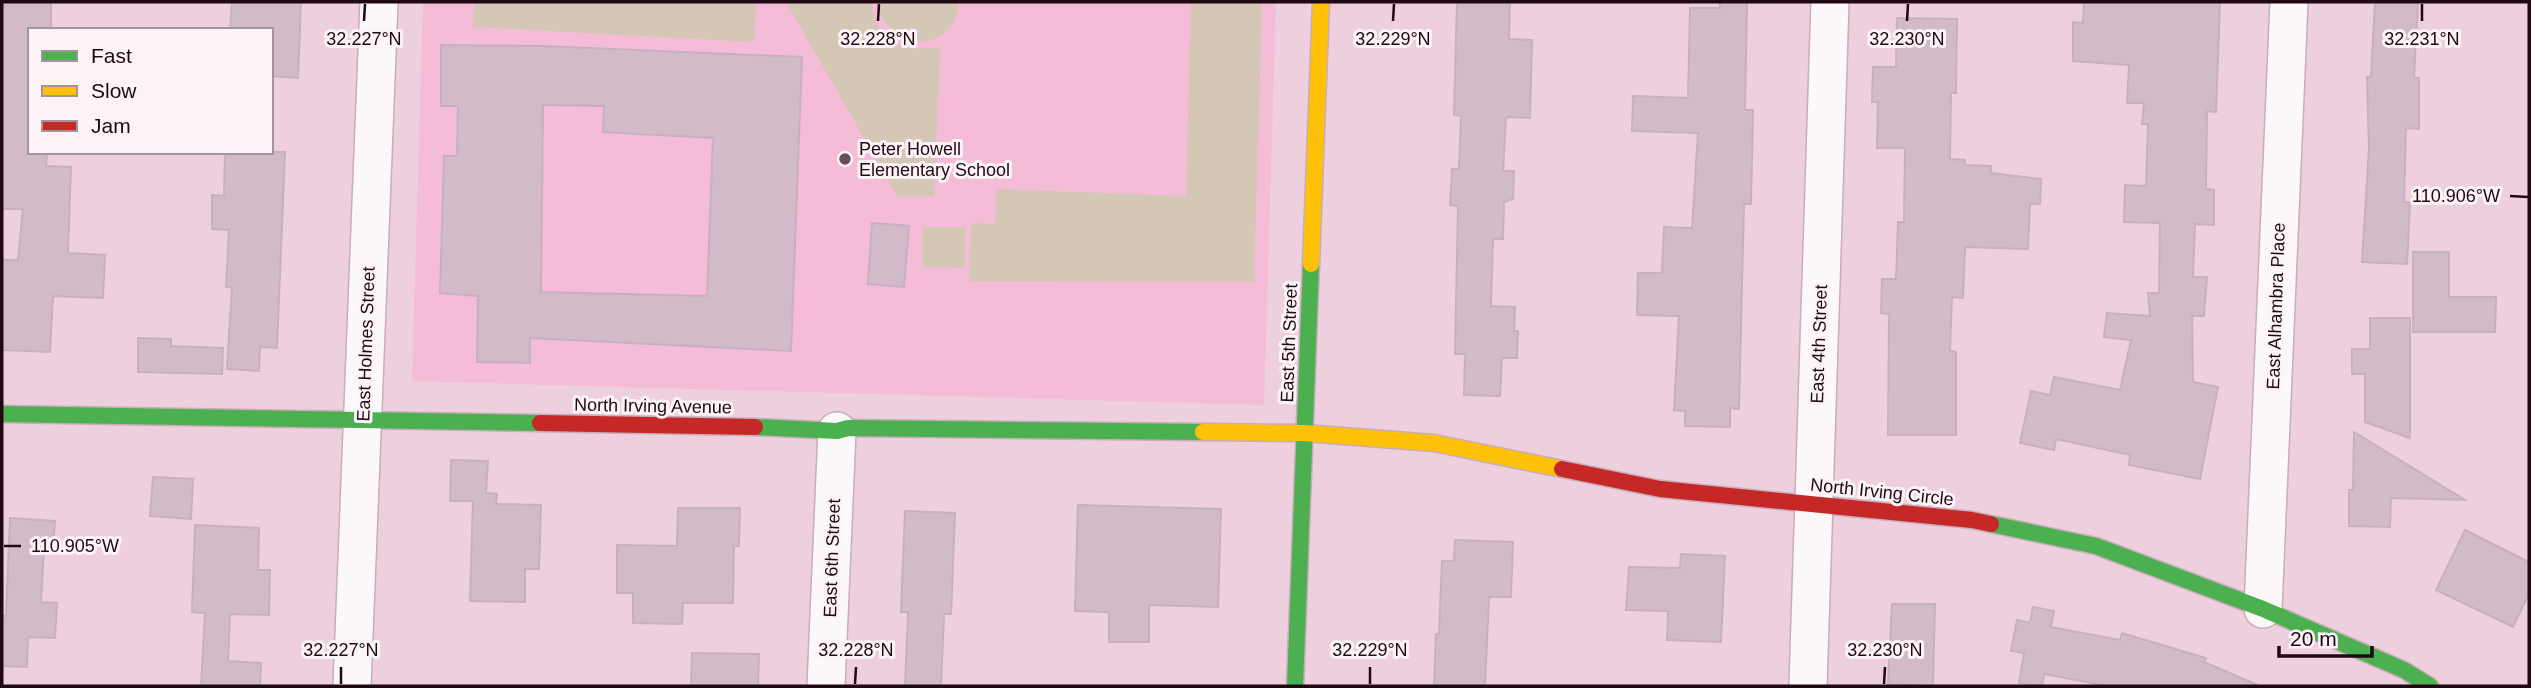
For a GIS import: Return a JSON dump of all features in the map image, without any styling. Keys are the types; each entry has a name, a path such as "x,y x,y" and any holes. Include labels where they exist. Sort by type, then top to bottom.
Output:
{"street":[{"name":"East Holmes Street","path":"352,686 379,2"},
{"name":"East 5th Street","path":"1295,686 1321,2"},
{"name":"East 4th Street","path":"1808,686 1830,2"},
{"name":"East Alhambra Place","path":"2263,609 2289,2"},
{"name":"North Irving Avenue","path":"2,414 837,430 1304,433"},
{"name":"East 6th Street","path":"826,686 837,430"},
{"name":"North Irving Circle","path":"1304,433 1434,443 1660,489 1972,520 2096,546 2263,609 2404,670 2430,686"}],"shaded area":[{"name":"Peter Howell Elementary School","path":"423,2 1276,2 1264,405 412,381"},
{"path":"474,2 756,2 754,42 473,27"},
{"path":"786,2 872,3 879,30 893,44 913,48 940,47 934,196 898,197"},
{"path":"877,2 959,2 955,19 946,32 934,39 920,41 906,39 893,31 883,19"},
{"path":"1191,2 1262,2 1254,282 969,281 971,223 995,224 997,189 1186,196"},
{"path":"922,227 965,227 965,268 922,267"}],"building":[{"path":"2,2 51,2 51,28 28,28 28,154 47,154 46,166 71,167 68,253 105,255 103,298 53,296 50,352 2,350 2,260 18,260 23,209 2,209"},
{"path":"232,2 301,2 298,78 273,76 273,28 230,28"},
{"path":"1457,2 1510,2 1509,39 1532,40 1530,118 1506,117 1503,171 1514,171 1513,199 1504,202 1503,239 1493,239 1491,306 1515,307 1514,331 1518,331 1517,358 1502,358 1500,396 1464,395 1465,354 1455,354 1458,206 1450,205 1452,169 1459,169 1461,116 1454,115"},
{"path":"1720,2 1747,2 1745,110 1753,110 1751,204 1744,204 1739,409 1730,408 1730,427 1685,426 1685,411 1674,410 1679,316 1637,315 1638,273 1662,273 1664,227 1692,228 1698,133 1632,131 1633,96 1688,98 1690,8 1720,8"},
{"path":"2084,2 2220,2 2216,112 2207,111 2206,189 2214,190 2214,225 2195,224 2193,277 2207,277 2204,316 2192,316 2193,382 2218,387 2200,479 2129,465 2130,455 2056,439 2054,450 2020,443 2031,391 2050,395 2054,377 2120,390 2131,340 2104,337 2107,313 2150,316 2148,293 2159,293 2160,223 2124,222 2125,185 2146,186 2148,124 2142,124 2144,103 2127,103 2129,65 2073,61 2073,22 2083,23"},
{"path":"2375,2 2418,2 2414,78 2419,78 2419,129 2406,128 2404,202 2410,203 2407,264 2362,262 2369,148 2367,77 2371,77"},
{"path":"1897,18 1957,19 1956,93 1951,93 1950,159 1965,160 1965,165 1991,166 1991,173 2041,179 2040,204 2030,204 2028,249 1965,247 1963,298 1952,297 1950,351 1956,352 1956,435 1888,435 1889,314 1881,313 1882,279 1896,279 1898,222 1904,222 1905,148 1877,148 1878,102 1872,102 1873,67 1896,67"},
{"path":"441,45 543,46 802,57 791,351 530,338 530,363 477,362 478,296 440,293 444,156 457,156 458,106 441,106","holes":["543,105 604,106 603,132 713,138 707,296 541,292"]},
{"path":"285,152 277,348 260,347 259,371 227,369 232,287 226,287 229,230 212,229 212,195 224,196 225,154"},
{"path":"872,223 909,226 904,287 868,284"},
{"path":"2413,252 2449,252 2449,297 2496,297 2495,332 2413,332"},
{"path":"2370,318 2410,318 2410,438 2365,422 2365,374 2352,374 2352,349 2370,349"},
{"path":"138,338 171,339 171,346 223,348 222,374 138,372"},
{"path":"2354,432 2465,500 2391,498 2390,527 2349,526"},
{"path":"451,460 488,461 486,493 497,494 496,504 541,505 539,569 525,569 525,602 470,601 473,501 450,501"},
{"path":"153,477 193,479 191,519 150,516"},
{"path":"1078,505 1221,509 1218,607 1149,605 1149,642 1109,642 1109,612 1075,611"},
{"path":"678,508 740,508 739,546 734,546 733,603 683,603 682,624 633,623 633,593 617,593 617,545 677,546"},
{"path":"905,511 955,513 951,614 944,614 941,686 905,686 908,612 901,612"},
{"path":"10,518 55,521 53,548 44,548 41,602 57,603 55,638 28,637 27,667 2,666 2,616 6,616"},
{"path":"195,525 259,528 258,570 270,570 269,615 230,614 228,661 261,663 260,686 201,686 205,613 192,612"},
{"path":"2465,530 2529,562 2529,593 2513,627 2436,590"},
{"path":"1455,540 1513,542 1511,597 1489,597 1485,686 1434,686 1442,561 1454,561"},
{"path":"1681,554 1725,556 1721,642 1667,640 1668,611 1626,610 1629,567 1680,568"},
{"path":"1892,604 1935,604 1933,686 1888,684"},
{"path":"2033,607 2054,611 2051,627 2120,640 2122,633 2206,658 2204,662 2260,686 2108,686 2044,674 2042,686 2019,683 2024,653 2011,651 2017,620 2030,623"},
{"path":"692,653 759,654 758,686 691,686"}],"traffic: fast":[{"path":"1295,686 1311,264"},
{"path":"2,414 540,423"},
{"path":"755,427 837,431 848,428 1203,432"},
{"path":"1991,524 2096,546 2263,609 2404,670 2430,686"}],"traffic: slow":[{"path":"1311,264 1321,2"},
{"path":"1203,432 1304,433 1434,443 1562,469"}],"traffic: jam":[{"path":"540,423 755,427"},
{"path":"1562,469 1660,489 1991,524"}],"place":[{"name":"Peter Howell Elementary School","path":"845,159"}]}
